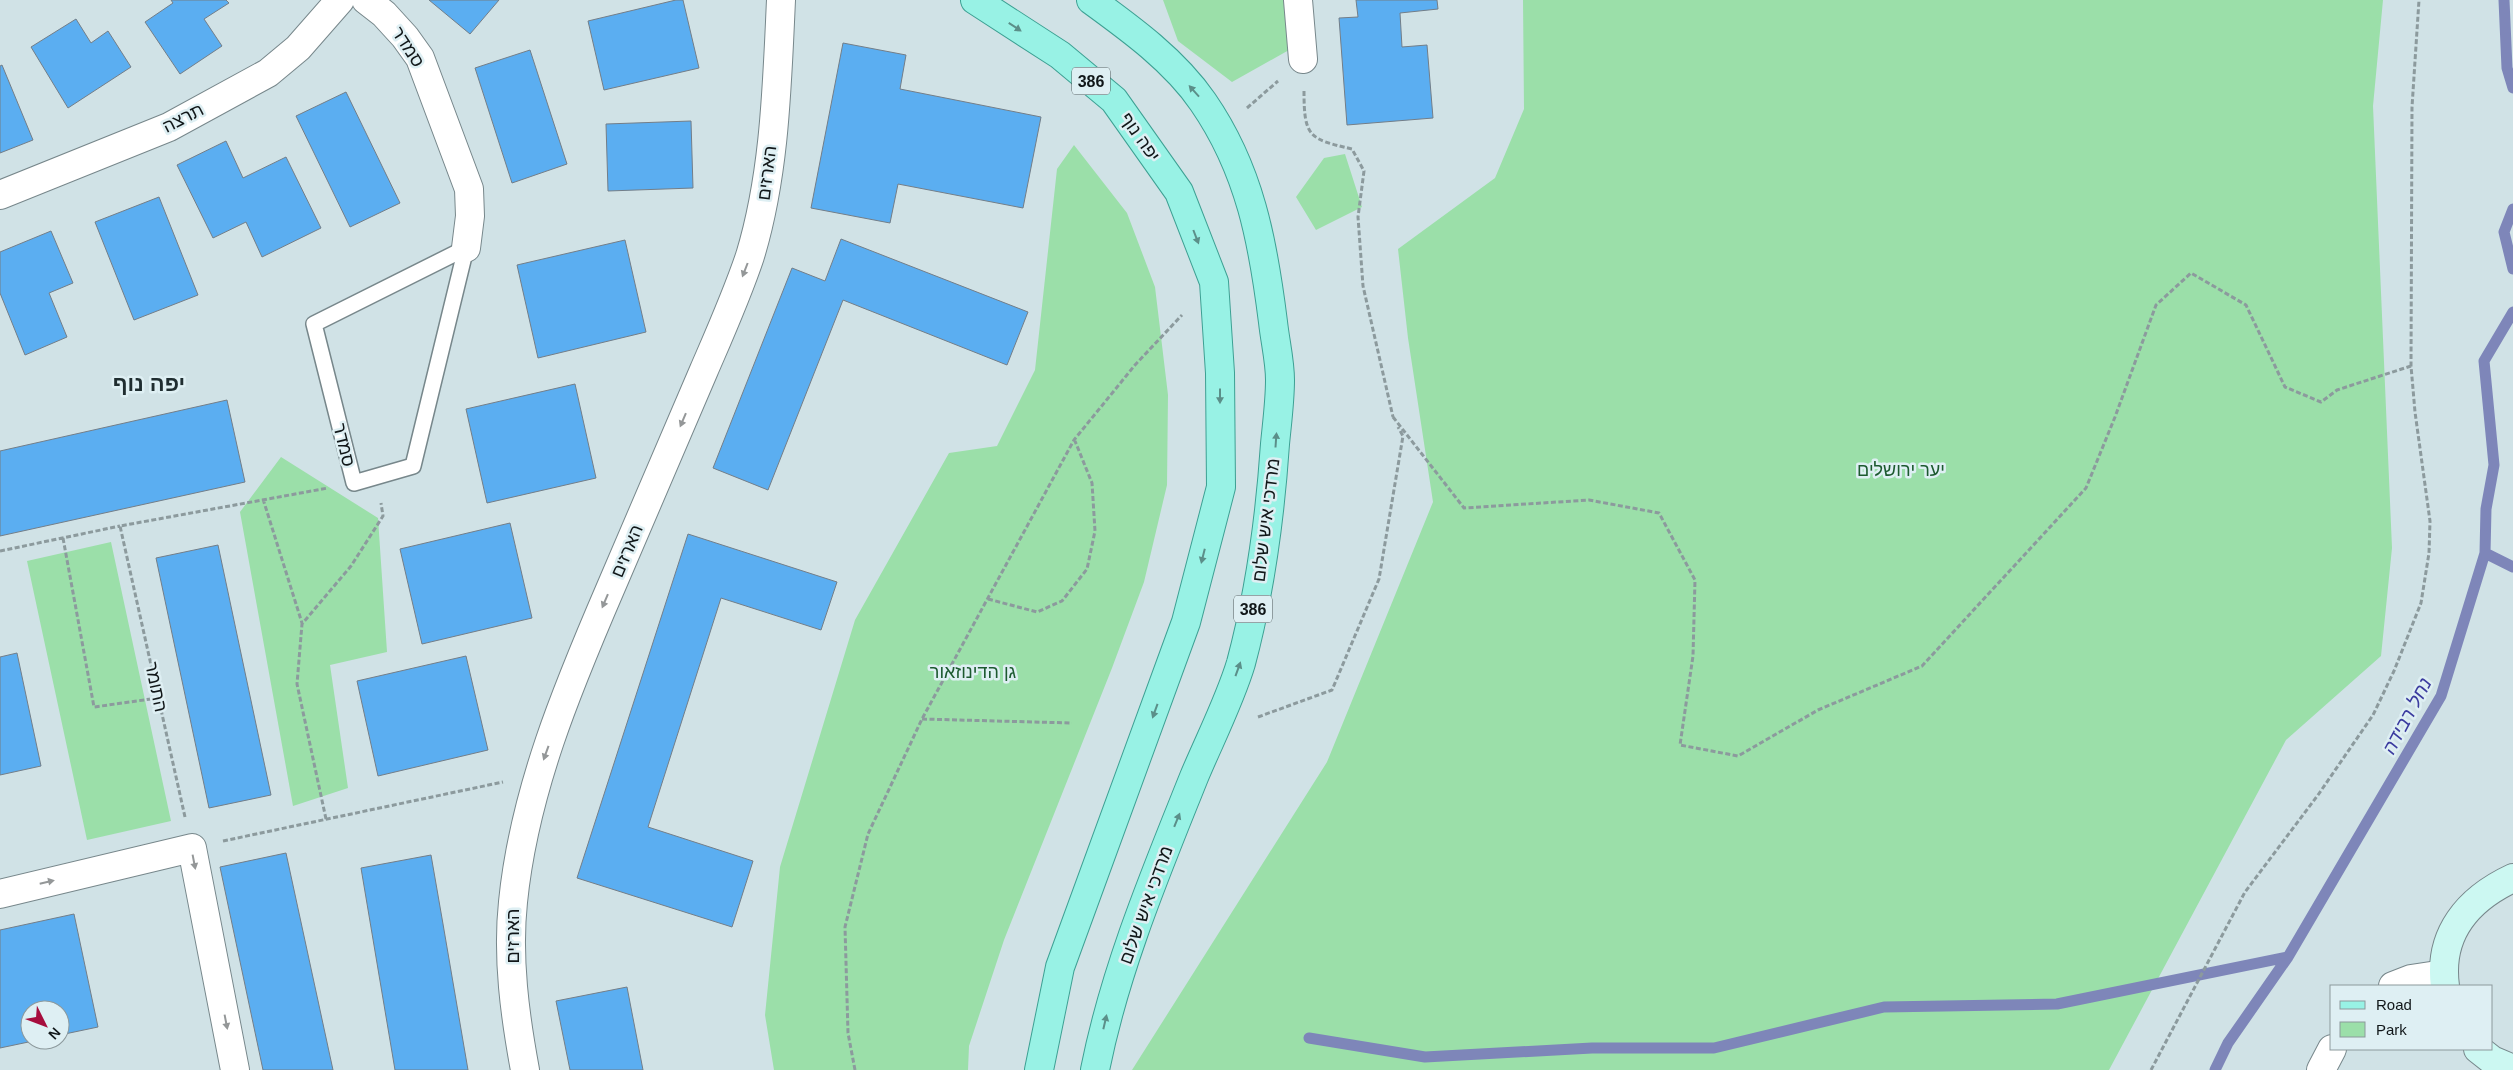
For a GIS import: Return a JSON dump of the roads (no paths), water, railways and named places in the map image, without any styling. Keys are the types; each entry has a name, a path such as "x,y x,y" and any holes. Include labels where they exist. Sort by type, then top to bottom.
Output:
{"main road":[{"name":"יפה נוף","path":"974,0 1060,56 1114,100 1178,192 1214,282 1220,372 1221,486 1186,622 1060,968 1039,1070"},
{"name":"מרדכי איש שלום","path":"1091,0 1128,27 1169,64 1202,99 1221,131 1240,170 1255,212 1268,277 1280,378 1273,478 1262,568 1240,665 1161,858 1105,1017 1095,1070"},
{"path":"2444,980 2447,948 2456,924 2472,904 2491,888 2513,878"},
{"path":"2472,1050 2473,1070"},
{"path":"2479,1050 2492,1060 2513,1069"}],"street":[{"name":"תרצה","path":"0,195 169,127 268,73 298,48 340,0"},
{"name":"סמדר","path":"366,0 384,14 406,37 420,58 469,190 470,216 466,248"},
{"name":"הארזים","path":"526,1070 518,1029 512,969 512,905 521,844 538,775 577,665 749,259 767,186 781,0"},
{"name":"הארזים","path":"779,38 791,14 801,0"},
{"path":"1298,0 1303,59"},
{"path":"0,894 192,848 235,1070"},
{"path":"2396,985 2411,980 2444,980"},
{"path":"2321,1070 2331,1050"}],"lane":[{"name":"סמדר","path":"466,248 412,466 354,483 314,324 466,248"}],"waterway":[{"name":"נחל רבידה","path":"2504,0 2507,68 2513,88"},
{"name":"נחל רבידה","path":"2513,209 2504,232 2513,269"},
{"name":"נחל רבידה","path":"2215,1070 2228,1043 2288,957 2441,696 2485,553 2486,509 2494,465 2484,361 2513,312"},
{"path":"2485,553 2513,567"},
{"path":"1309,1038 1425,1057 1592,1048 1714,1048 1884,1007 2057,1004 2288,957"}],"district":[{"name":"יפה נוף","path":"149,383"}],"park label":[{"name":"יער ירושלים","path":"1901,470"},
{"name":"גן הדינוזאור","path":"973,672"}]}
